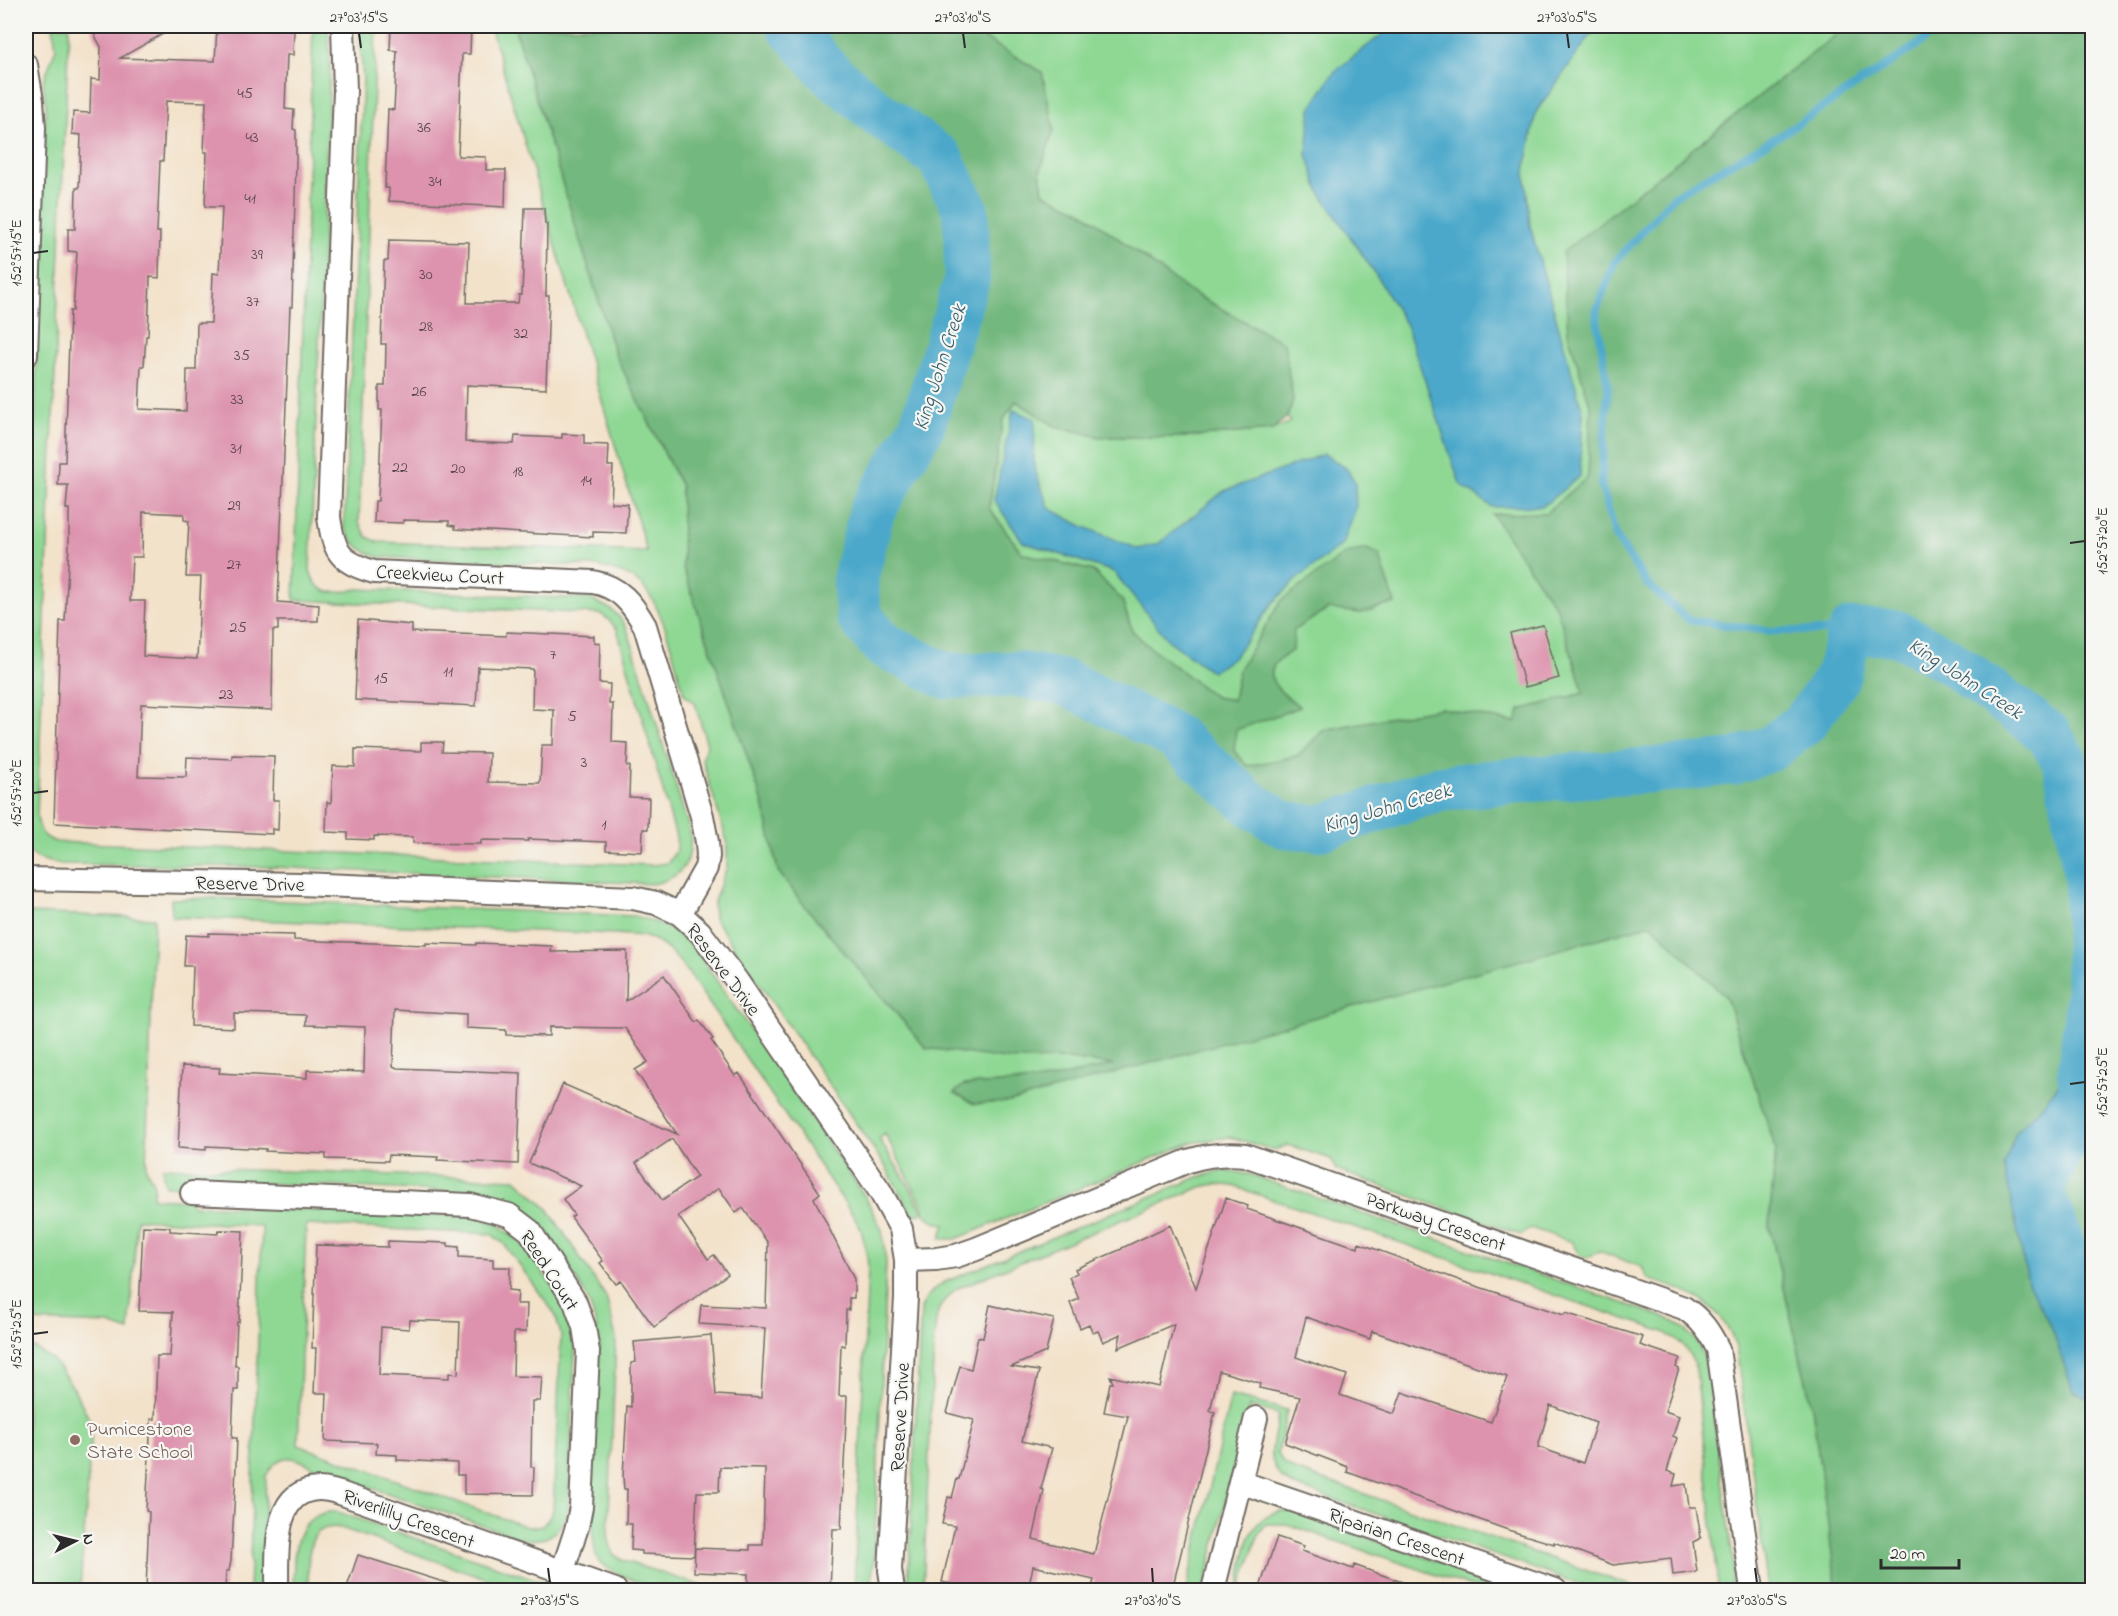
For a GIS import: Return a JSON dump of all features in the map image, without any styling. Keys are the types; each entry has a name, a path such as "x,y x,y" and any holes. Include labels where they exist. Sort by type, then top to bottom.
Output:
{"street":[{"name":"Creekview Court","path":"343,26 345,91 329,517 332,537 340,555 354,566 374,572 593,582 614,588 624,596 645,626 702,816 707,842 706,868 680,914"},
{"path":"26,65 34,129 26,355"},
{"name":"Reserve Drive","path":"26,879 300,884 633,898 656,903 680,914 700,932 720,958 880,1191 901,1229 906,1260 892,1580 881,1590"},
{"name":"Parkway Crescent","path":"906,1260 956,1256 1188,1161 1225,1153 1245,1155 1684,1308 1698,1317 1709,1330 1718,1349 1752,1590"},
{"name":"Reed Court","path":"192,1193 470,1205 509,1215 530,1231 575,1302 584,1327 588,1352 581,1507 562,1573"},
{"path":"1213,1590 1256,1418"},
{"name":"Riparian Crescent","path":"1240,1482 1555,1590"},
{"name":"Riverlilly Crescent","path":"277,1590 278,1541 282,1514 291,1500 303,1492 318,1489 351,1497 615,1590"}],"green space":[{"path":"53,26 69,26 37,816 42,833 56,842 652,865 668,863 677,849 676,837 617,629 601,614 294,600 313,26 328,26 330,66 310,570 313,579 317,585 328,592 358,589 590,599 613,611 628,631 690,832 688,860 679,873 653,884 270,867 61,864 40,859 32,855 26,847 26,646 46,104 43,82 56,48"},
{"path":"359,26 376,26 359,522 367,537 378,542 647,552 490,26 514,26 615,354 681,487 683,568 763,803 778,871 804,905 926,1048 1069,1059 1115,1065 1041,1081 964,1085 974,1104 1012,1101 1651,924 1726,997 1776,1149 1769,1225 1812,1407 1837,1590 1768,1590 1736,1347 1722,1319 1712,1309 1691,1295 1648,1279 1642,1267 1599,1251 1587,1258 1579,1255 1572,1242 1531,1228 1521,1235 1336,1170 1331,1159 1288,1145 1274,1150 1230,1137 1190,1143 956,1239 940,1239 945,1224 934,1222 926,1215 885,1134 879,1139 923,1212 913,1216 884,1164 714,918 713,904 727,867 727,841 702,759 707,745 695,703 684,694 661,616 645,589 626,575 596,566 379,557 367,553 358,546 344,527 363,80"},
{"path":"514,26 956,26 965,27 1042,72 1054,129 1040,171 1043,193 1081,211 1189,291 1284,343 1293,400 1287,417 1272,430 1188,437 1100,437 1055,426 1016,401 1003,420 989,508 1022,553 1093,571 1122,600 1132,631 1215,697 1233,700 1239,669 1281,601 1346,553 1367,549 1379,554 1395,603 1361,613 1328,609 1294,630 1293,650 1274,665 1272,678 1279,689 1300,707 1236,730 1234,751 1248,766 1297,756 1324,730 1441,708 1516,723 1520,710 1584,693 1557,609 1492,514 1546,513 1588,477 1591,408 1568,333 1563,252 1847,26 2092,26 2092,1590 1837,1590 1812,1407 1769,1225 1776,1149 1726,997 1651,924 1010,1102 974,1104 954,1093 964,1085 1041,1081 1113,1065 1071,1059 1013,1060 926,1048 804,905 778,871 763,803 683,568 681,486 615,354"},
{"path":"956,26 1851,26 1568,333 1591,408 1588,477 1546,513 1493,515 1557,609 1584,693 1520,710 1516,723 1441,708 1324,730 1297,756 1248,766 1234,751 1235,730 1300,707 1275,687 1271,676 1274,664 1287,654 1294,630 1379,554 1239,669 1233,700 1215,697 1146,644 1132,630 1122,600 1093,571 1022,553 989,508 1003,420 1016,401 1055,426 1100,437 1188,437 1272,430 1290,422 1287,417 1293,400 1283,343 1189,291 1081,211 1043,193 1040,172 1054,129 1042,73 965,27"},
{"path":"215,898 634,916 669,928 697,952 866,1198 882,1230 886,1262 874,1560 870,1590 854,1590 868,1268 861,1229 676,957 654,940 632,935 172,917 171,899"},
{"path":"26,913 154,918 146,1168 154,1185 153,1198 191,1200 192,1205 479,1217 497,1224 523,1244 559,1296 572,1328 575,1349 568,1511 561,1526 552,1535 532,1540 523,1539 316,1469 295,1459 282,1459 271,1468 266,1476 261,1590 249,1590 262,1226 137,1219 129,1331 109,1324 26,1321","holes":["306,1225 491,1234 504,1244 555,1314 561,1335 553,1511 546,1522 536,1526 527,1527 298,1445"]},
{"path":"162,1167 516,1179 548,1209 606,1297 616,1338 608,1537 613,1554 624,1561 715,1590 665,1590 620,1575 599,1561 594,1548 593,1524 598,1336 589,1302 574,1274 540,1226 521,1208 497,1197 463,1192 192,1180 191,1186 165,1186"},
{"path":"1223,1171 1248,1174 1669,1319 1687,1331 1700,1348 1706,1362 1734,1567 1728,1590 1710,1590 1717,1584 1717,1572 1696,1369 1683,1345 1664,1332 1233,1186 1216,1184 1201,1187 956,1289 944,1301 938,1311 934,1339 923,1590 908,1590 921,1309 933,1290 945,1282 1198,1177"},
{"path":"34,1348 54,1361 74,1389 92,1424 80,1590 26,1590 26,1349"},
{"path":"1231,1396 1287,1410 1278,1453 1283,1463 1295,1470 1643,1590 1596,1590 1292,1485 1276,1471 1273,1462 1273,1444 1279,1414 1249,1407 1204,1590 1186,1590"},
{"path":"1280,1511 1291,1511 1519,1590 1481,1590 1286,1524 1266,1524 1259,1533 1240,1590 1234,1590 1239,1588 1245,1553 1253,1531 1268,1515"},
{"path":"328,1512 338,1512 567,1590 520,1590 341,1528 328,1528 320,1531 310,1547 308,1590 293,1590 295,1554 300,1532 315,1517"}],"water":[{"path":"1393,26 1597,26 1536,112 1525,172 1530,226 1583,412 1580,476 1543,506 1492,507 1460,484 1406,325 1376,275 1319,191 1307,155 1311,108 1334,72"},
{"path":"1013,410 1035,419 1034,467 1049,508 1082,526 1138,549 1158,544 1224,491 1324,454 1346,468 1355,482 1356,507 1343,544 1298,578 1272,604 1235,656 1212,672 1168,640 1114,572 1023,542 994,500"},
{"path":"2069,1071 2080,1075 2084,1099 2040,1191 2054,1223 2092,1257 2092,1393 2087,1398 2073,1391 2053,1331 2028,1283 2004,1166 2016,1132 2041,1107"}],"building":[{"path":"90,26 177,26 120,58 215,61 217,26 290,26 290,30 294,30 293,55 287,55 285,109 294,110 296,162 292,307 290,307 278,602 319,605 318,621 278,621 278,630 273,630 272,710 141,704 138,776 186,777 187,757 232,759 232,755 274,756 273,800 279,800 278,830 272,829 272,834 54,823 60,621 65,621 69,545 69,509 66,509 68,485 58,485 59,462 65,462 70,311 73,311 77,252 68,251 68,229 75,229 81,135 72,134 73,112 90,113 91,79 100,80 101,47","holes":["166,101 206,102 205,207 222,207 219,274 213,273 211,323 197,323 196,370 187,370 186,411 139,409 141,366 144,366 146,336 148,336 150,277 159,278 160,232 157,232 160,161 163,161","143,512 184,514 184,520 189,521 186,577 201,577 197,659 143,656 145,601 130,601 132,557 142,557"]},
{"path":"391,26 471,26 470,54 462,54 458,156 486,157 486,170 506,170 505,207 389,201 389,188 385,188 388,109 394,110 397,51 390,50"},
{"path":"525,208 544,208 545,224 547,224 546,296 549,296 546,389 467,385 465,442 514,444 515,436 562,438 562,434 584,435 584,444 609,445 608,466 613,466 611,503 628,504 626,533 593,532 593,537 455,529 455,526 449,525 449,521 374,522 375,501 378,501 382,410 379,410 379,386 385,386 386,344 381,344 384,261 388,261 389,240 469,242 467,303 518,303 519,295 522,295"},
{"path":"358,620 412,625 412,632 506,636 507,632 594,636 594,642 600,643 599,683 610,684 609,704 613,704 612,742 628,743 629,797 649,798 648,829 643,829 642,852 606,850 606,842 528,839 528,841 481,840 481,844 413,843 413,837 374,836 374,840 348,839 348,833 326,832 327,802 331,803 333,766 355,767 355,749 421,751 421,742 443,742 442,752 489,753 488,782 540,783 542,745 553,745 554,710 532,709 533,669 478,667 476,706 355,700"},
{"path":"1543,625 1559,678 1525,687 1510,633"},
{"path":"209,933 294,935 294,940 426,945 426,943 476,945 476,943 552,946 551,952 627,951 626,1001 664,975 696,1022 699,1020 713,1039 711,1040 735,1076 739,1073 820,1193 814,1198 854,1279 854,1298 849,1298 849,1310 846,1310 845,1346 841,1345 839,1396 847,1396 846,1422 841,1529 833,1529 830,1590 748,1589 748,1574 694,1572 695,1548 750,1550 750,1545 763,1545 765,1468 720,1467 719,1492 697,1492 694,1556 642,1554 642,1551 631,1550 632,1524 626,1524 627,1489 624,1489 623,1476 627,1406 631,1407 631,1363 636,1362 634,1342 711,1335 716,1395 761,1398 765,1328 699,1324 701,1305 766,1308 768,1243 743,1208 736,1213 719,1188 678,1216 708,1259 714,1255 728,1274 654,1327 621,1281 616,1284 600,1263 603,1261 571,1217 574,1215 563,1199 581,1186 529,1163 563,1084 677,1134 635,1070 648,1062 625,1028 549,1027 549,1036 506,1035 506,1030 466,1028 466,1014 395,1010 393,1066 397,1068 521,1073 518,1164 389,1155 388,1161 326,1159 326,1154 265,1151 266,1149 206,1146 206,1150 178,1148 182,1066 220,1068 219,1073 307,1078 307,1070 364,1072 365,1027 306,1025 306,1015 234,1013 234,1028 191,1026 193,966 184,966 186,935 209,936","holes":["672,1139 697,1177 662,1200 636,1163"]},
{"path":"1226,1198 1248,1206 1247,1209 1358,1248 1359,1243 1464,1282 1564,1315 1565,1313 1643,1337 1640,1345 1680,1358 1676,1367 1679,1369 1665,1411 1679,1416 1673,1436 1677,1438 1667,1471 1676,1474 1673,1486 1686,1484 1689,1507 1696,1507 1701,1538 1693,1542 1697,1572 1673,1575 1671,1558 1613,1565 1554,1542 1554,1544 1508,1530 1347,1472 1348,1467 1285,1443 1300,1397 1259,1388 1260,1383 1219,1371 1210,1411 1215,1412 1172,1590 1091,1590 1094,1580 1033,1566 1028,1590 980,1590 942,1582 955,1526 942,1524 948,1497 952,1498 957,1479 959,1479 974,1420 947,1413 960,1366 971,1369 978,1337 983,1338 990,1305 1054,1319 1046,1352 1011,1367 1039,1371 1022,1441 1052,1448 1041,1489 1044,1490 1033,1539 1094,1554 1128,1416 1104,1412 1110,1383 1113,1383 1110,1376 1159,1387 1174,1324 1118,1348 1121,1334 1103,1342 1098,1331 1093,1333 1089,1324 1080,1328 1070,1303 1079,1299 1069,1277 1077,1273 1075,1269 1170,1225 1196,1288","holes":["1306,1317 1370,1339 1372,1331 1507,1377 1491,1422 1402,1392 1394,1414 1340,1395 1347,1375 1296,1357","1550,1405 1596,1423 1583,1463 1538,1447"]},
{"path":"143,1226 170,1227 170,1231 218,1234 219,1230 243,1231 235,1366 238,1366 238,1390 234,1390 232,1438 237,1438 235,1491 231,1561 229,1571 226,1571 225,1590 146,1590 149,1512 146,1511 151,1419 155,1419 157,1356 170,1356 173,1312 139,1311"},
{"path":"388,1241 448,1243 448,1246 459,1247 459,1257 493,1259 493,1267 510,1267 509,1290 518,1291 517,1304 527,1304 526,1332 514,1332 513,1376 542,1377 540,1401 532,1401 533,1495 464,1494 464,1475 457,1475 457,1463 397,1460 397,1455 376,1454 377,1443 325,1441 327,1393 314,1393 316,1348 312,1348 316,1245 388,1247","holes":["410,1320 460,1322 458,1374 449,1373 449,1378 379,1375 381,1327 409,1329"]},
{"path":"1277,1537 1304,1546 1302,1551 1353,1569 1354,1565 1419,1588 1418,1590 1259,1590"},
{"path":"358,1555 456,1586 455,1590 346,1590"}],"waterway":[{"name":"King John Creek","path":"789,26 828,71 878,113 940,158 966,211 967,279 922,426 872,511 855,580 859,616 882,644 946,676 1016,674 1066,683 1175,737 1249,802 1284,825 1320,828 1441,788 1733,762 1772,748 1804,723 1836,680 1851,631 1897,633 1948,660 2048,733 2066,764 2087,878 2089,994 2080,1075 2084,1099 2040,1191 2054,1223 2092,1333"},
{"path":"1851,631 1770,631 1689,620 1647,584 1616,537 1601,484 1608,388 1596,312 1614,263 1674,196 1784,133 1919,44 1942,26"}],"place":[{"name":"Pumicestone State School","path":"75,1440"}]}
